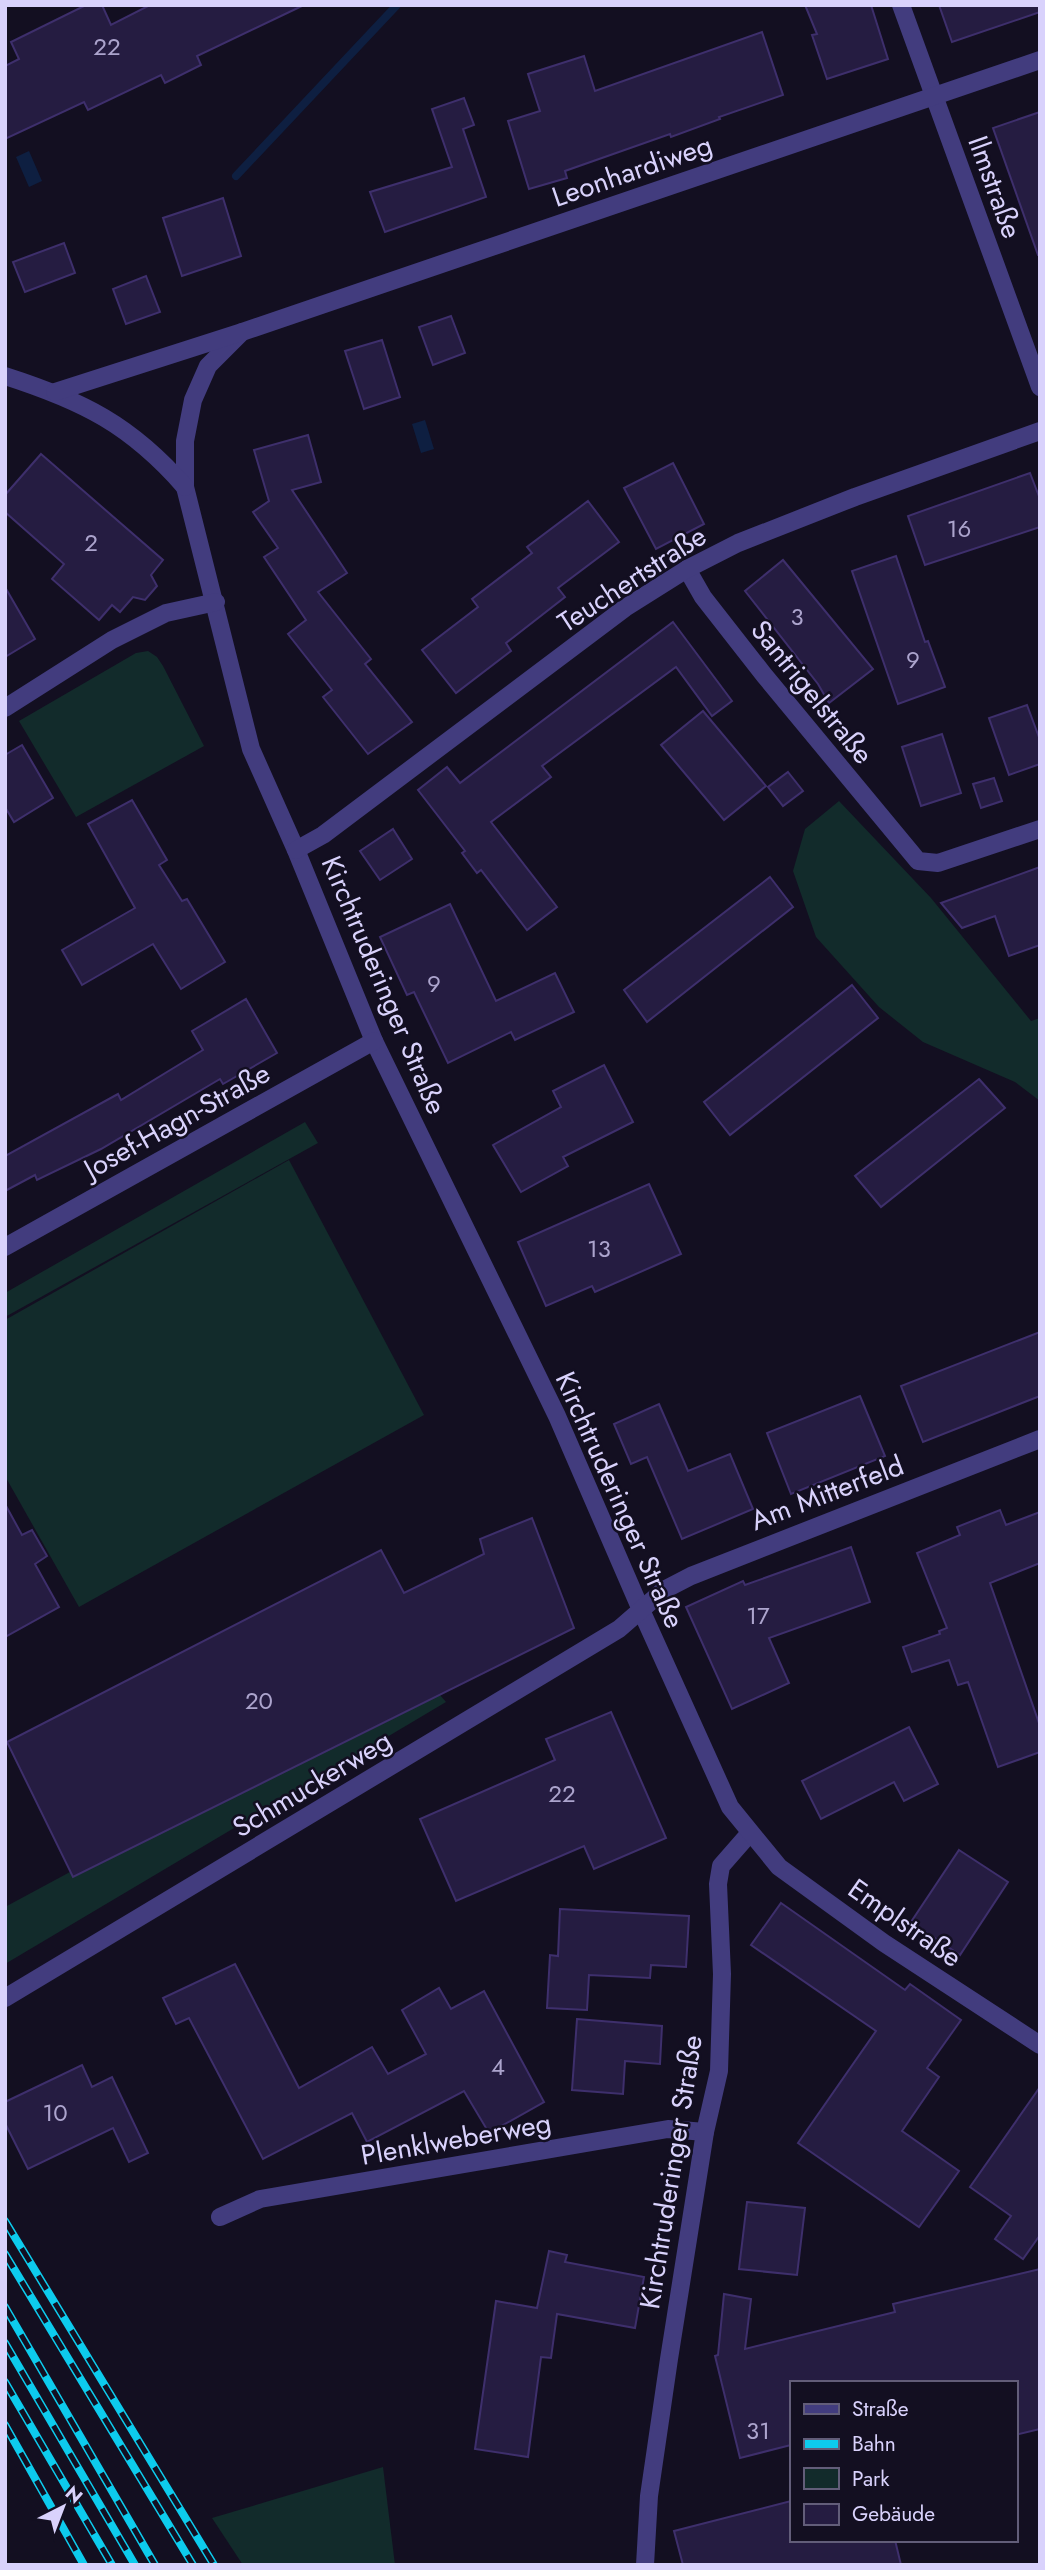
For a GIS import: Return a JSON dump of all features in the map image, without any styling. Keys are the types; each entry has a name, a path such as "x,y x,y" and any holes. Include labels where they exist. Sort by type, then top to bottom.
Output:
{"street":[{"name":"Ilmstraße","path":"901,5 1040,387"},
{"name":"Leonhardiweg","path":"55,392 242,332 1040,60"},
{"name":"Leonhardiweg","path":"185,487 186,441 193,400 208,366 242,332"},
{"path":"5,376 55,392 116,423 154,452 185,487"},
{"name":"Teuchertstraße","path":"296,850 323,835 625,608 687,569 738,543 821,510 1040,431"},
{"name":"Kirchtruderinger Straße","path":"185,487 251,749 296,850 374,1041 557,1416 730,1807 749,1834 721,1866 718,1884 722,1974 719,2071 705,2132 649,2496 645,2565"},
{"name":"Santrigelstraße","path":"687,569 710,607 902,845 918,861 938,863 1040,829"},
{"path":"5,708 112,640 166,613 216,602"},
{"name":"Josef-Hagn-Straße","path":"5,1247 374,1041"},
{"name":"Am Mitterfeld","path":"641,1609 664,1590 691,1576 1040,1439"},
{"name":"Schmuckerweg","path":"5,1998 619,1629 641,1609"},
{"name":"Emplstraße","path":"749,1834 779,1867 884,1943 1040,2045"},
{"name":"Plenklweberweg","path":"220,2217 260,2199 668,2129 705,2132"}],"green space":[{"path":"148,651 157,657 163,666 204,746 76,817 19,721 136,653"},
{"path":"839,801 931,898 1031,1021 1040,1018 1040,1101 1015,1082 923,1042 879,1007 816,937 793,871 805,829"},
{"path":"305,1122 318,1143 5,1317 5,1293"},
{"path":"289,1160 424,1415 79,1607 5,1476 5,1320"},
{"path":"440,1695 446,1702 5,1964 5,1907 70,1872 73,1877"},
{"path":"383,2467 395,2565 243,2565 212,2518"}],"water":[{"path":"29,151 42,181 29,187 16,157"},
{"path":"425,420 434,449 421,453 412,424"}],"building":[{"path":"86,5 102,5 111,25 150,5 304,5 197,56 201,65 165,83 161,75 88,110 84,102 5,139 5,66 19,59 11,42"},
{"path":"805,5 871,5 888,59 827,79 812,35 817,34"},
{"path":"939,5 1040,5 1040,12 952,42"},
{"path":"762,32 783,95 671,137 670,134 565,171 567,178 529,189 508,121 540,111 528,74 584,56 595,91"},
{"path":"464,98 474,125 463,129 486,197 385,232 370,192 452,167 432,109"},
{"path":"1040,112 1040,255 1038,255 993,128"},
{"path":"223,198 241,256 182,276 163,218"},
{"path":"64,243 75,273 25,292 13,262"},
{"path":"146,276 160,312 126,324 113,289"},
{"path":"451,316 465,353 433,365 419,327"},
{"path":"382,340 400,397 364,409 345,351"},
{"path":"308,435 321,482 292,490 347,573 318,592 371,659 365,664 412,722 368,754 323,697 332,690 288,634 306,620 264,557 278,548 253,512 269,501 254,450"},
{"path":"41,454 163,560 151,575 157,586 145,600 133,597 120,612 112,605 99,620 52,579 64,564 5,512 5,495"},
{"path":"673,463 704,524 656,549 624,488"},
{"path":"1030,473 1040,499 1040,527 925,565 908,516"},
{"path":"588,501 619,542 558,588 565,597 506,643 511,651 456,693 422,650 478,607 472,599 532,553 527,547"},
{"path":"896,556 925,642 928,641 945,687 898,704 852,571"},
{"path":"783,560 873,669 829,703 818,684 745,591"},
{"path":"5,587 35,639 5,657"},
{"path":"673,622 732,701 712,716 676,667 542,766 551,777 491,822 557,907 527,930 481,870 477,873 462,853 465,851 418,790 447,767 460,783"},
{"path":"1027,705 1040,740 1040,764 1009,775 989,718"},
{"path":"703,711 766,786 724,820 661,745"},
{"path":"942,734 961,793 921,806 902,747"},
{"path":"22,745 53,798 14,822 5,807 5,755"},
{"path":"788,772 803,791 783,806 768,787"},
{"path":"994,778 1002,801 981,808 973,784"},
{"path":"132,800 167,860 159,865 182,901 187,899 225,962 181,989 153,944 82,985 62,950 135,908 88,824"},
{"path":"393,829 412,859 380,880 360,851"},
{"path":"1040,867 1040,945 1009,956 995,916 962,928 941,903"},
{"path":"770,877 793,907 647,1022 624,990"},
{"path":"450,904 496,1001 555,973 574,1012 515,1040 511,1032 448,1063 414,992 407,995 380,937"},
{"path":"852,985 878,1018 730,1135 704,1102"},
{"path":"246,999 277,1053 223,1084 220,1079 101,1149 37,1180 35,1175 5,1191 5,1156 118,1094 121,1100 203,1050 192,1031"},
{"path":"604,1065 633,1122 563,1157 568,1166 521,1192 493,1145 561,1107 553,1091"},
{"path":"979,1079 1005,1108 881,1207 855,1176"},
{"path":"649,1184 681,1254 595,1292 592,1286 546,1306 518,1242"},
{"path":"1040,1332 1040,1396 923,1442 901,1386"},
{"path":"860,1396 885,1456 791,1494 767,1433"},
{"path":"659,1404 688,1471 730,1454 753,1509 682,1539 647,1457 631,1464 614,1424"},
{"path":"5,1504 22,1535 32,1530 47,1556 35,1564 59,1607 5,1637"},
{"path":"1000,1510 1006,1525 1040,1512 1040,1563 990,1583 1040,1726 1040,1752 998,1767 968,1682 958,1685 949,1660 912,1672 903,1647 940,1634 939,1631 947,1628 917,1553 960,1535 957,1527"},
{"path":"532,1518 574,1628 73,1877 7,1742 381,1550 404,1593 484,1554 480,1539"},
{"path":"851,1547 870,1602 769,1638 789,1683 732,1709 686,1607 743,1581 745,1585"},
{"path":"611,1712 666,1838 594,1869 584,1846 456,1901 420,1819 555,1760 546,1739"},
{"path":"909,1727 938,1784 904,1801 894,1782 821,1819 802,1781"},
{"path":"959,1850 1008,1882 960,1955 911,1922"},
{"path":"781,1903 905,1990 910,1984 961,2020 927,2068 939,2077 902,2131 959,2171 919,2227 798,2143 876,2031 751,1945"},
{"path":"560,1909 689,1916 686,1967 651,1965 650,1978 589,1975 587,2010 547,2008 550,1955 558,1956"},
{"path":"235,1964 299,2088 372,2047 388,2074 426,2054 402,2010 439,1988 451,2009 484,1991 544,2102 489,2133 464,2091 367,2142 352,2113 263,2159 189,2018 176,2024 163,1998"},
{"path":"577,2019 662,2026 660,2064 625,2061 623,2094 572,2090"},
{"path":"82,2065 92,2087 112,2077 148,2153 129,2162 113,2128 28,2169 5,2123 5,2102"},
{"path":"1040,2087 1040,2235 1023,2259 995,2239 1011,2216 970,2187"},
{"path":"747,2202 805,2208 797,2275 739,2269"},
{"path":"549,2251 567,2255 565,2262 644,2277 635,2328 557,2314 551,2358 541,2357 528,2457 475,2449 496,2301 537,2308"},
{"path":"1040,2269 1040,2429 1017,2435 1017,2381 790,2381 790,2445 740,2458 715,2356 718,2355 724,2294 751,2299 745,2349 895,2312 893,2304"},
{"path":"790,2501 790,2542 895,2542 901,2565 683,2565 674,2531"}],"waterway":[{"path":"236,176 397,5"}],"railway":[{"path":"5,2221 214,2565"},
{"path":"5,2254 193,2565"},
{"path":"5,2307 155,2565"},
{"path":"5,2343 135,2565"},
{"path":"5,2382 112,2565"},
{"path":"5,2425 84,2565"}]}
